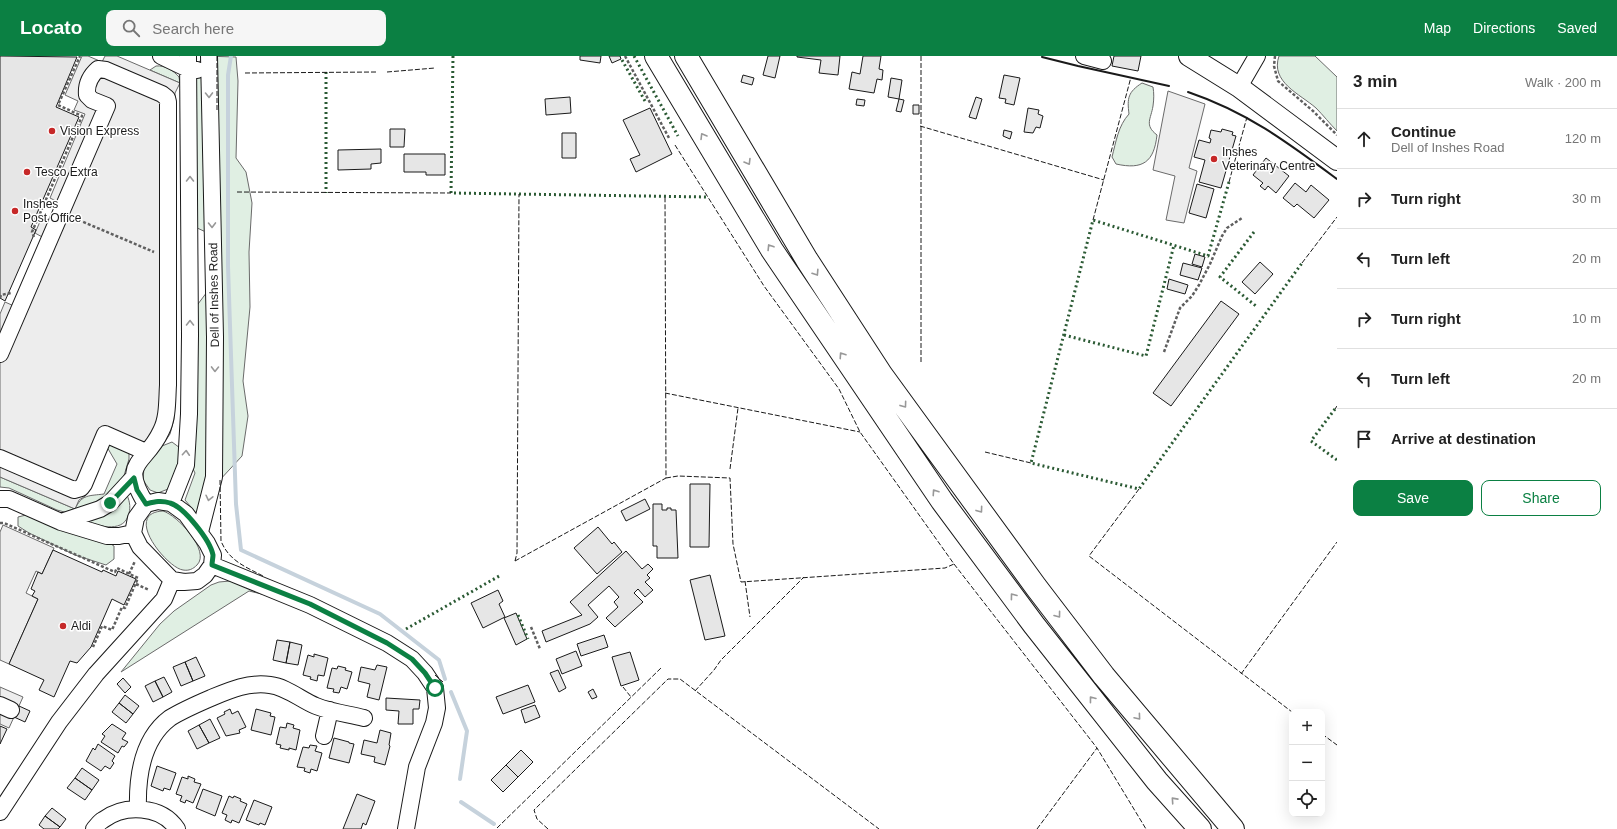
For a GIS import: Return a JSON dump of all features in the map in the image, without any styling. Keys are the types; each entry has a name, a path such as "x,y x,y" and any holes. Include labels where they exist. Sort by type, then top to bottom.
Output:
{"highway":[{"path":"656,56 772,250 942,501 1034,625 1157,781 1200,829"},
{"path":"686,56 808,260 881,374 1036,587 1099,669 1233,829"},
{"path":"698,56 716,108"}],"main road":[{"path":"1189,56 1239,86 1337,160"}],"street":[{"path":"162,56 188,62 209,63"},
{"path":"1084,56 1103,61"},
{"path":"1239,86 1257,56"},
{"name":"Dell of Inshes Road","path":"171,503 186,465 189,414 190,335 188,62"},
{"name":"Dell of Inshes Road","path":"200,532 214,476 215,336 209,63"},
{"path":"0,354 107,106 92,100 87,95 86,88 92,75 98,69 106,70 167,98 169,192 167,408 162,429 157,439 140,458 134,472 137,490 146,504"},
{"path":"0,458 74,490 81,488 84,484 105,434 146,452"},
{"path":"61,522 100,509 110,503 134,478"},
{"path":"0,499 9,499 61,522 107,536 119,536 133,533"},
{"path":"158,501 171,503 186,514 200,532 213,555 212,565 205,575 197,581 184,582 172,580 140,547 133,533 136,518 146,504 158,501"},
{"path":"212,565 310,604 387,643 412,659 425,673 435,688 437,708 434,723 417,767 406,829"},
{"path":"0,812 59,722 96,674 164,600 172,580"},
{"path":"138,809 139,772 144,754 154,736 169,719 184,710 235,688 253,684 270,685 289,691 318,707 364,718"},
{"path":"324,736 330,710"},
{"path":"94,829 102,820 119,812 138,809 157,813 174,825 177,829"}],"path":[{"path":"35,238 32,232 82,116 58,106 80,56"},
{"path":"625,56 669,138"},
{"path":"1276,56 1274,66 1278,81 1313,111 1337,135"},
{"path":"42,209 68,220 70,216 154,252"},
{"path":"1164,352 1180,308 1192,296 1199,285 1227,228 1242,218"},
{"path":"0,298 1,295 11,294 14,287"},
{"path":"0,523 4,523 115,572 117,568 138,578 125,608 122,607 112,630 102,626 93,647"},
{"path":"129,574 135,561"},
{"path":"136,584 149,590"},
{"path":"531,627 540,649"}],"green space":[{"path":"203,56 236,57 238,81 236,158 246,172 252,203 249,252 250,307 243,381 248,416 242,456 218,482 196,513 185,500 195,473 191,465 195,308 210,288 208,233 195,227 193,73"},
{"path":"1279,56 1315,56 1337,77 1337,131 1316,108 1295,92 1283,80 1277,65"},
{"path":"156,66 166,67 175,73 179,77 180,83 150,70"},
{"path":"1142,83 1153,87 1154,101 1149,125 1157,135 1153,152 1146,162 1140,165 1125,166 1116,164 1112,157 1120,129 1129,114 1128,104 1130,96 1134,89"},
{"path":"172,442 180,448 181,466 168,489 158,493 150,490 143,480 144,468 162,446"},
{"path":"111,443 129,453 129,459 123,479 100,504 68,513 57,510 9,488 0,487 0,477 75,509 83,498 104,494 117,464 107,447 108,444"},
{"path":"127,495 130,511 125,522 120,525 108,527 83,521"},
{"path":"163,511 184,526 200,551 200,559 197,565 192,569 183,570 167,560 159,551 147,530 147,521 151,514"},
{"path":"34,513 101,538 114,546 114,559 106,565 75,555 29,533 18,526 18,517"},
{"path":"230,581 240,583 274,597 249,591 121,672 160,624 174,611 211,585 219,582"}],"shaded area":[{"path":"82,56 88,56 102,62 105,56 117,56 180,83 175,93 174,419 170,434 154,455 126,450 119,446 108,444 84,497 79,500 75,509 0,477 0,314 5,302 14,306 44,238 35,233 42,217 50,221 58,202 50,198 85,114 74,110 78,101 65,95"},
{"path":"1168,91 1205,104 1189,168 1197,171 1184,223 1166,220 1175,176 1153,170"},
{"path":"3,525 54,548 42,574 36,571 26,593 38,599 9,664 0,660 0,532"},
{"path":"0,687 23,697 9,728 0,724"}],"building":[{"name":"Tesco Extra","path":"0,56 77,57 56,107 79,117 31,227 36,230 5,301 0,298"},
{"path":"580,56 601,56 600,63 580,60"},
{"path":"609,56 620,56 621,59 612,63"},
{"path":"768,56 780,56 775,78 763,75"},
{"path":"797,56 840,56 838,75 819,73 821,60"},
{"path":"863,56 881,56 879,69 883,70 882,80 877,79 874,93 849,89 852,72 860,74"},
{"path":"1114,56 1141,56 1138,71 1112,66"},
{"path":"743,75 754,78 752,85 741,82"},
{"path":"1004,75 1020,78 1014,105 1005,103 1006,99 999,98"},
{"path":"891,78 902,80 899,99 888,97"},
{"path":"570,97 571,113 546,115 545,99"},
{"path":"976,97 982,99 976,119 969,117"},
{"path":"857,99 865,100 864,106 856,105"},
{"path":"899,99 904,100 901,112 896,111"},
{"path":"913,105 919,105 919,114 913,114"},
{"path":"650,108 672,154 636,172 630,159 640,155 623,120"},
{"path":"1028,108 1039,110 1038,114 1043,116 1040,128 1036,127 1033,133 1024,132"},
{"path":"390,129 405,129 404,147 390,147"},
{"name":"Inshes Veterinary Centre","path":"1222,129 1233,132 1232,135 1236,136 1221,188 1199,182 1205,160 1194,157 1199,140 1210,143 1211,139 1209,138 1211,130 1221,132"},
{"path":"1004,130 1012,132 1010,139 1003,136"},
{"path":"562,133 576,133 576,158 562,158"},
{"path":"381,149 381,163 371,164 371,169 338,170 338,150"},
{"path":"404,154 445,154 445,175 426,175 426,172 404,172"},
{"path":"1266,158 1289,176 1276,193 1268,186 1265,190 1260,186 1263,183 1253,175"},
{"path":"1295,183 1306,192 1311,185 1329,200 1314,218 1297,204 1294,207 1283,198"},
{"path":"1197,184 1214,189 1206,218 1189,213"},
{"path":"1195,254 1205,257 1202,267 1192,264"},
{"path":"1260,262 1273,274 1255,294 1242,282"},
{"path":"1183,263 1202,268 1198,280 1180,275"},
{"path":"1169,279 1188,285 1185,294 1167,289"},
{"path":"1221,301 1239,314 1171,406 1153,393"},
{"path":"690,484 710,484 709,547 690,547"},
{"path":"645,499 650,509 626,521 621,511"},
{"path":"653,504 662,504 662,510 671,508 671,510 676,510 678,558 657,558 657,546 653,546"},
{"path":"598,527 612,544 614,542 622,552 597,574 574,548"},
{"name":"Aldi","path":"53,550 102,572 103,570 116,576 118,571 136,579 124,605 112,599 91,647 77,663 70,661 54,697 39,690 44,680 9,664 38,599 32,596 35,591 31,589 38,572 42,574"},
{"path":"626,551 642,569 648,564 653,569 647,575 650,578 645,582 653,590 645,597 638,589 634,593 643,602 615,627 606,618 618,607 614,602 619,597 609,586 588,605 598,617 590,624 546,642 542,631 582,615 570,602"},
{"path":"710,575 725,636 705,640 690,580"},
{"path":"498,590 503,601 499,604 505,617 483,628 471,603"},
{"path":"516,613 527,639 516,645 504,618"},
{"path":"604,635 608,647 581,656 577,644"},
{"path":"277,640 290,642 286,663 273,660"},
{"path":"290,642 302,645 298,665 286,663"},
{"path":"576,651 582,666 562,674 556,659"},
{"path":"630,652 639,680 621,686 612,657"},
{"path":"314,654 328,658 324,676 318,675 317,681 310,679 311,677 303,675 308,655 314,657"},
{"path":"196,657 205,676 193,681 185,662"},
{"path":"185,662 193,681 181,686 173,667"},
{"path":"377,665 387,667 379,700 367,697 370,684 358,681 361,667 375,670"},
{"path":"338,666 346,668 345,670 352,672 347,689 341,687 339,693 333,692 334,689 327,688 332,668 337,669"},
{"path":"558,670 566,688 559,692 550,673"},
{"path":"164,677 172,692 163,697 155,681"},
{"path":"123,678 131,687 125,693 117,684"},
{"path":"155,681 163,697 153,702 145,686"},
{"path":"528,685 535,702 503,714 496,697"},
{"path":"593,689 597,697 592,699 588,692"},
{"path":"125,695 139,706 133,714 119,703"},
{"path":"386,698 420,700 419,709 413,709 413,724 398,724 399,711 386,710"},
{"path":"119,703 133,714 126,723 112,712"},
{"path":"535,705 540,717 525,723 521,710"},
{"path":"19,706 30,711 25,722 14,717"},
{"path":"230,709 232,714 238,711 246,727 239,730 240,733 226,736 217,718 225,714 224,712"},
{"path":"256,709 271,713 270,716 275,717 271,735 251,730"},
{"path":"210,719 220,738 209,743 199,725"},
{"path":"287,723 294,725 293,728 300,730 296,750 280,748 281,745 276,744 280,727 286,728"},
{"path":"112,724 126,733 122,739 128,742 124,747 122,746 118,753 101,742 105,736 102,734"},
{"path":"199,725 209,743 197,749 188,731"},
{"path":"0,726 7,729 0,744"},
{"path":"380,730 391,733 390,746 385,765 374,762 375,757 361,754 364,740 377,743"},
{"path":"334,738 354,744 349,763 329,758"},
{"path":"98,744 115,756 112,761 114,763 110,769 105,766 101,771 86,761 93,748 95,750"},
{"path":"310,745 317,746 315,751 322,753 317,771 311,769 310,773 304,771 305,768 297,767 303,747 309,748"},
{"path":"521,750 533,762 518,777 506,765"},
{"path":"506,765 518,777 503,792 491,780"},
{"path":"157,766 176,773 170,790 164,788 163,791 151,786"},
{"path":"82,768 99,780 92,790 75,778"},
{"path":"188,776 195,779 194,782 201,784 193,803 186,800 185,803 180,801 182,796 176,794 182,777 188,779"},
{"path":"75,778 92,790 85,800 67,788"},
{"path":"203,789 222,796 215,816 196,808"},
{"path":"357,794 375,801 366,825 363,823 361,829 343,829"},
{"path":"229,796 233,798 234,796 241,799 240,801 247,804 239,823 232,820 231,823 225,820 227,815 222,813"},
{"path":"254,800 272,807 265,825 260,823 259,825 246,820"},
{"path":"52,808 66,819 60,827 45,816"},
{"path":"45,816 60,827 58,829 44,829 39,825"}],"waterway":[{"path":"231,56 228,75 228,266 236,504 241,550 380,614 439,660 445,679"},
{"path":"451,692 467,731 460,779"},
{"path":"461,802 494,824"}],"hedge":[{"path":"453,56 451,193 708,197"},
{"path":"634,56 678,136"},
{"path":"622,60 645,101"},
{"path":"326,72 326,193"},
{"path":"1229,182 1208,256 1093,220 1031,463 1139,489 1302,263"},
{"path":"1254,232 1220,277 1256,306"},
{"path":"1064,335 1146,356 1174,245"},
{"path":"1335,409 1311,441 1337,460"},
{"path":"406,629 501,575"},
{"path":"518,615 528,639"}],"fence":[{"path":"217,56 217,110"},
{"path":"921,56 921,364"},
{"path":"387,72 435,68"},
{"path":"245,73 376,72"},
{"path":"1093,220 1131,77"},
{"path":"1229,182 1247,117"},
{"path":"920,126 1104,180"},
{"path":"675,145 764,286 839,389 860,432 954,564 1097,748 1146,829"},
{"path":"237,192 451,193"},
{"path":"515,561 517,553 519,194"},
{"path":"515,561 666,478 665,196"},
{"path":"1302,263 1337,217"},
{"path":"665,393 860,432"},
{"path":"730,469 738,408"},
{"path":"985,452 1031,463"},
{"path":"666,478 678,476 730,478 733,544 741,582 945,568 954,564"},
{"path":"220,480 221,541 224,548 239,563 263,576"},
{"path":"1139,489 1089,556 1289,710"},
{"path":"1241,674 1337,542"},
{"path":"695,691 721,660 804,577"},
{"path":"745,581 750,617"},
{"path":"497,828 661,668"},
{"path":"435,675 443,682"},
{"path":"548,829 537,819 534,810 668,679 680,679 879,829"},
{"path":"623,687 631,697"},
{"path":"1325,736 1337,745"},
{"path":"1037,829 1097,748"}],"wall":[{"path":"1042,57 1169,86"},
{"path":"1188,92 1229,109 1266,129 1337,179"}],"place":[{"name":"Vision Express","path":"52,131"},
{"name":"Inshes Veterinary Centre","path":"1214,159"},
{"name":"Tesco Extra","path":"27,172"},
{"name":"Inshes Post Office","path":"15,211"},
{"name":"Aldi","path":"63,626"}],"route":[{"path":"110,503 134,478 137,490 146,504 158,501 171,503 186,514 207,543 213,555 212,565 310,604 387,643 412,659 425,673 435,688"}]}
